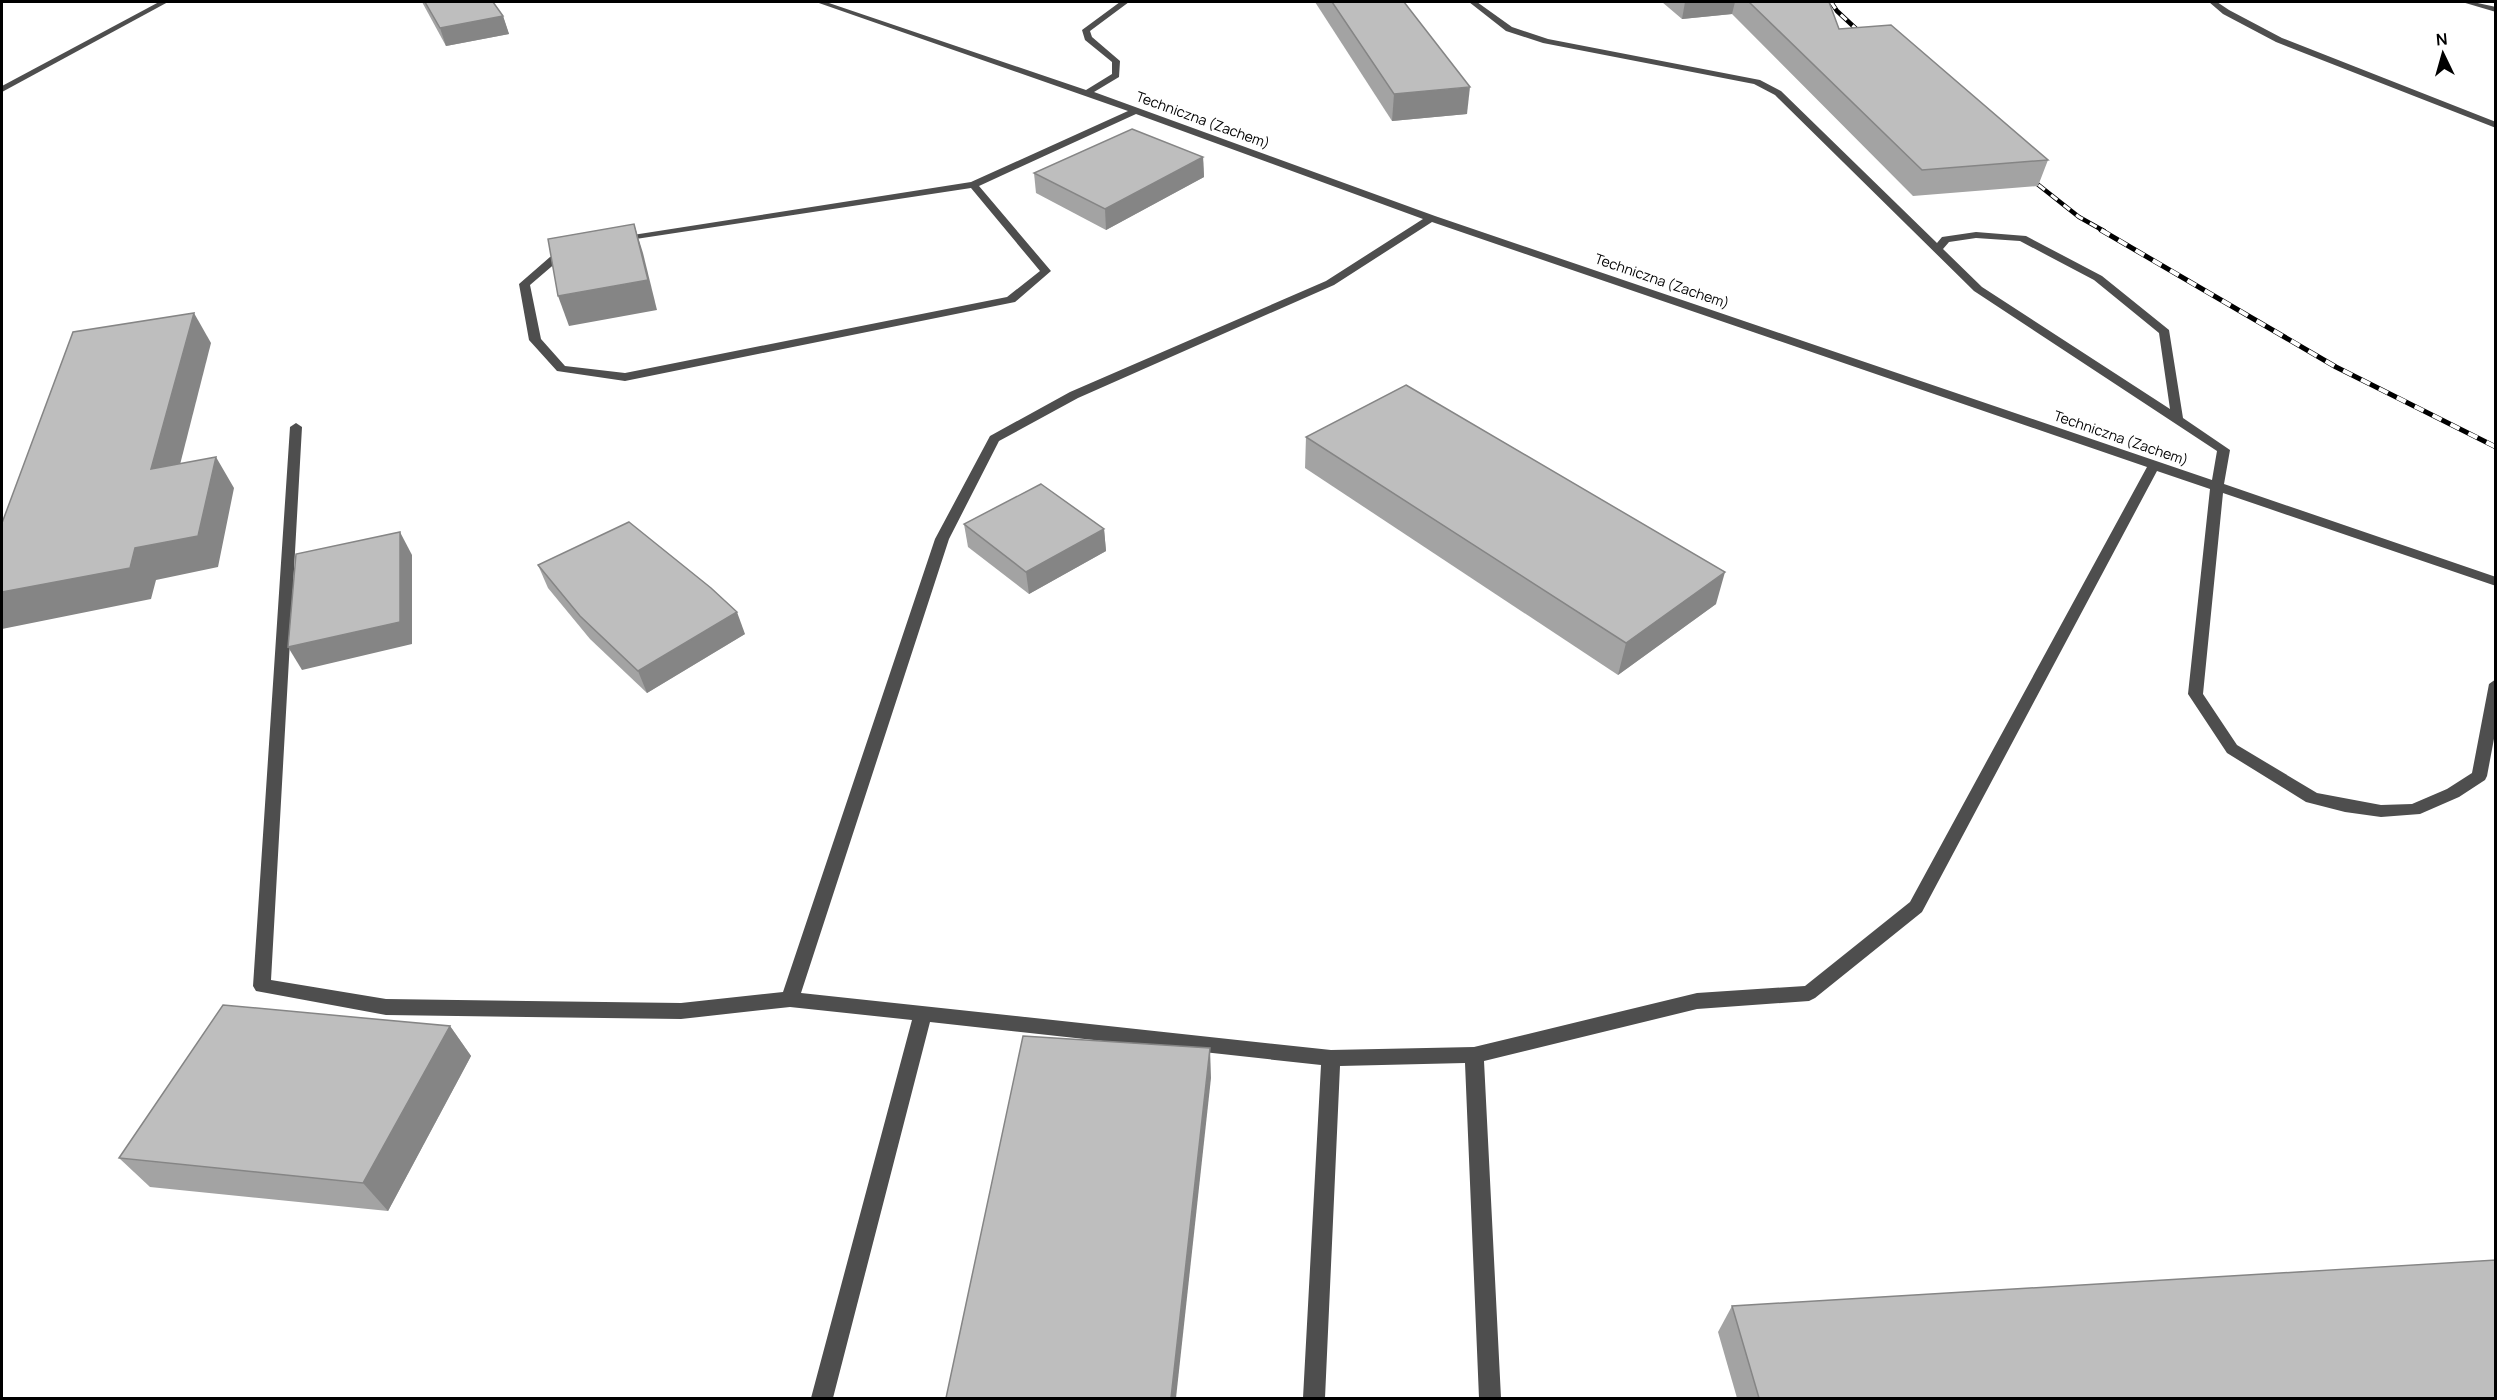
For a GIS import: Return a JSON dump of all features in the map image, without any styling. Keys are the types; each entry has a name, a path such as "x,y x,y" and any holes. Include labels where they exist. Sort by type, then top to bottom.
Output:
{"lane":[{"path":"2,89 165,2"},
{"name":"Techniczna (Zachem)","path":"820,2 1087,93 1431,218 2496,582"},
{"path":"1087,93 1116,75 1116,61 1088,38 1086,30 1125,2"},
{"path":"1473,2 1509,29 1546,41 1757,82 1778,93 1978,289 2224,450 2217,486 2195,694 2232,749 2312,798 2345,806 2382,811 2414,810 2453,793 2479,776 2496,684"},
{"path":"2213,2 2226,12 2279,40 2496,126"},
{"path":"2466,2 2496,10"},
{"path":"609,242 973,185 1135,111"},
{"path":"585,245 554,259 524,284 535,340 561,369 626,377 1011,300 1046,271 973,185"},
{"path":"790,999 942,539 994,439 1074,394 1330,282 1431,218"},
{"path":"1937,250 1946,239 1976,235 2022,238 2098,278 2165,332 2177,419"},
{"path":"296,427 262,986 386,1007 681,1011 790,999 1331,1058 1474,1055 1697,1001 1809,993 1916,907 2154,465"},
{"path":"822,1398 923,1014"},
{"path":"1474,1055 1490,1398"},
{"path":"1314,1398 1331,1058"}],"building":[{"path":"425,2 493,2 503,16 440,28"},
{"path":"1332,2 1404,2 1470,87 1394,94"},
{"path":"1749,2 1829,2 1839,29 1891,25 2048,160 1922,170"},
{"path":"1132,129 1203,157 1105,209 1034,173"},
{"path":"634,224 648,280 558,296 548,239"},
{"path":"194,313 151,469 216,457 198,536 135,548 130,568 2,592 2,523 73,332"},
{"path":"1406,385 1725,572 1626,643 1306,437"},
{"path":"1041,484 1104,529 1026,572 964,524"},
{"path":"629,522 737,612 638,671 580,616 538,565"},
{"path":"400,532 400,622 288,647 296,554"},
{"path":"223,1005 450,1026 363,1183 119,1158"},
{"path":"1023,1036 1210,1048 1171,1398 946,1398"},
{"path":"2496,1260 2496,1398 1759,1398 1732,1306"}],"railway":[{"path":"1831,2 1837,11 1867,39"},
{"path":"2026,175 2079,217 2104,231"},
{"path":"2101,230 2336,367 2496,447"}]}
